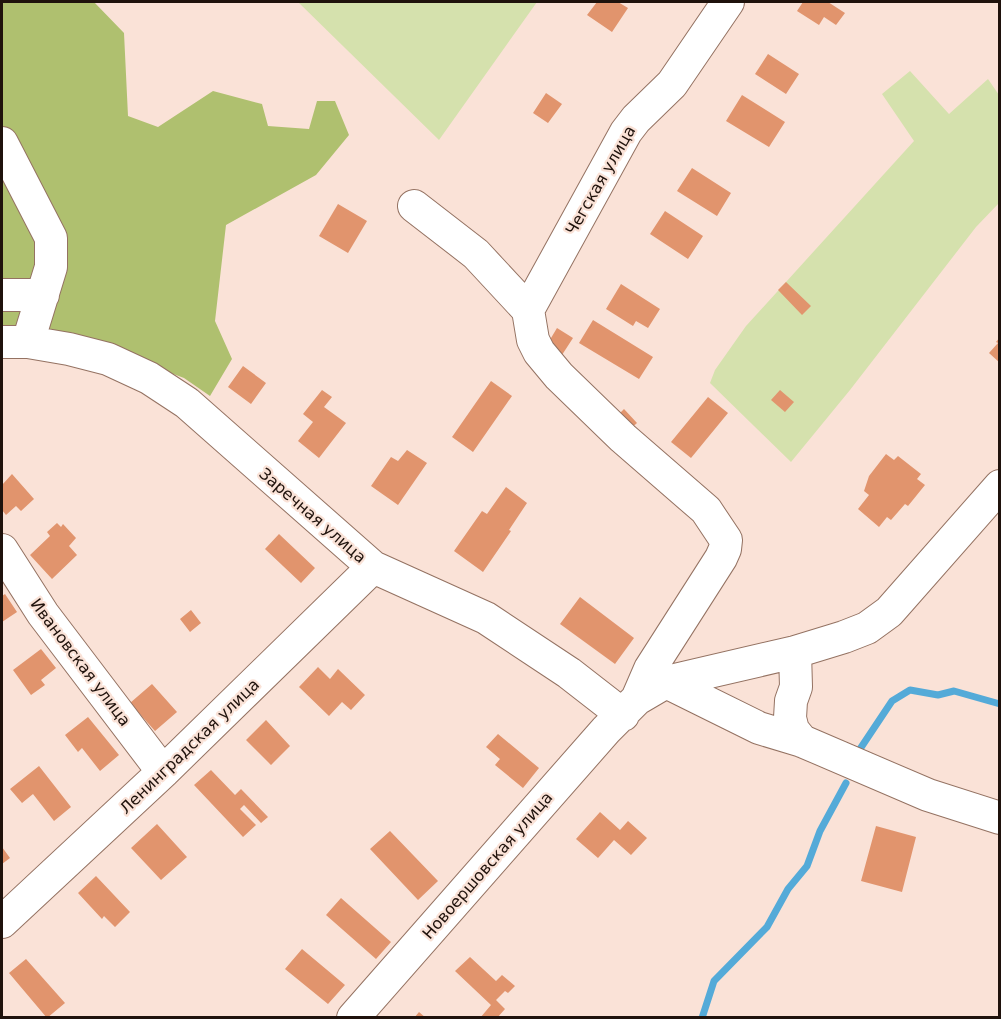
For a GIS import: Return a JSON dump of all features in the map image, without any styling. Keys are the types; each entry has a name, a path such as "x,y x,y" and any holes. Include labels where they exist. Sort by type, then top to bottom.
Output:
{"street":[{"name":"Чегская улица","path":"528,310 626,132 636,118 672,84 728,2"},
{"path":"2,142 51,238 51,267 43,295 15,342"},
{"path":"414,206 476,254 528,310 533,340 539,352 559,376 615,431 706,510 726,540 726,549 721,558 650,669 630,707"},
{"path":"2,295 43,295"},
{"name":"Заречная улица","path":"15,342 69,349 108,359 149,378 187,404 373,567 486,618 569,673 630,707"},
{"path":"630,707 666,682 795,652 867,628 889,612 999,486"},
{"name":"Ивановская улица","path":"2,550 43,614 163,771"},
{"name":"Ленинградская улица","path":"2,922 163,771 373,567"},
{"path":"795,652 796,687 791,701 790,718 793,730 801,741"},
{"path":"666,682 759,728 801,741 928,795 999,818"},
{"name":"Новоершовская улица","path":"353,1017 606,730 630,707"}],"green space":[{"path":"2,2 94,2 124,33 128,116 158,127 213,91 262,104 268,126 309,129 317,101 335,101 349,135 316,175 226,225 215,321 232,359 210,396 184,378 104,348 2,328"},
{"path":"298,2 537,2 439,140"},
{"path":"910,71 949,114 988,79 999,95 999,203 976,227 850,390 791,462 710,383 715,370 746,326 914,141 882,94"}],"building":[{"path":"597,2 618,2 628,8 612,32 587,15"},
{"path":"803,2 828,2 845,13 836,25 824,17 819,25 797,11"},
{"path":"768,54 799,74 786,94 755,74"},
{"path":"546,93 562,104 548,123 533,113"},
{"path":"742,95 785,122 769,147 726,121"},
{"path":"692,168 731,193 717,216 677,191"},
{"path":"338,204 367,221 348,253 319,236"},
{"path":"665,211 703,236 688,259 650,234"},
{"path":"786,282 811,306 802,315 778,290"},
{"path":"621,284 660,309 648,328 636,321 633,326 606,309"},
{"path":"593,320 653,357 639,379 579,343"},
{"path":"557,328 573,338 560,358 545,348"},
{"path":"1000,337 1000,363 989,353"},
{"path":"243,366 266,383 251,404 228,387"},
{"path":"491,381 512,396 473,452 452,437"},
{"path":"322,390 332,397 324,407 346,423 319,458 298,441 313,422 303,414"},
{"path":"780,390 794,402 785,412 771,400"},
{"path":"708,397 728,413 691,458 671,442"},
{"path":"624,409 637,423 628,431 615,418"},
{"path":"407,450 427,463 398,505 371,486 391,457 398,461"},
{"path":"886,454 894,460 898,456 921,474 917,479 925,485 908,506 905,504 891,520 887,517 879,527 858,509 869,495 864,491 869,476"},
{"path":"12,474 34,499 21,511 16,506 6,515 2,510 2,485"},
{"path":"506,487 527,503 483,572 454,551 482,511 487,514"},
{"path":"57,523 61,527 63,524 76,538 69,546 77,555 52,579 30,555 50,536 47,532"},
{"path":"279,534 315,568 301,583 265,549"},
{"path":"5,594 17,612 2,622 2,596"},
{"path":"580,597 634,638 615,664 560,624"},
{"path":"191,610 201,623 190,632 180,619"},
{"path":"41,649 56,668 41,680 45,685 31,695 13,670"},
{"path":"318,667 330,679 338,669 365,695 351,710 342,702 329,716 299,687"},
{"path":"152,684 177,712 155,731 130,703"},
{"path":"88,717 119,755 100,771 82,748 78,752 65,735"},
{"path":"266,720 290,746 271,765 246,740"},
{"path":"498,734 539,768 523,788 495,765 500,759 486,747"},
{"path":"39,766 71,807 54,821 33,794 22,803 10,789"},
{"path":"211,770 235,795 241,789 268,817 261,823 244,805 240,809 256,825 243,837 194,785"},
{"path":"600,812 620,830 628,821 647,838 631,855 614,840 598,858 576,839"},
{"path":"157,824 187,857 161,880 131,848"},
{"path":"876,826 916,837 902,892 861,881"},
{"path":"390,831 438,881 418,900 370,849"},
{"path":"2,847 10,858 2,864"},
{"path":"96,876 130,912 115,927 104,916 102,919 78,893"},
{"path":"341,898 391,942 376,959 326,915"},
{"path":"302,949 345,985 328,1004 285,969"},
{"path":"470,957 496,981 502,975 515,986 508,993 505,991 496,1000 505,1009 497,1018 480,1018 491,1005 455,971"},
{"path":"26,959 65,1003 47,1018 9,973"},
{"path":"419,1012 426,1018 414,1018"}],"waterway":[{"path":"860,749 892,701 910,690 938,695 954,691 1000,704"},
{"path":"702,1018 714,981 767,927 788,889 807,866 820,831 846,783"}]}
